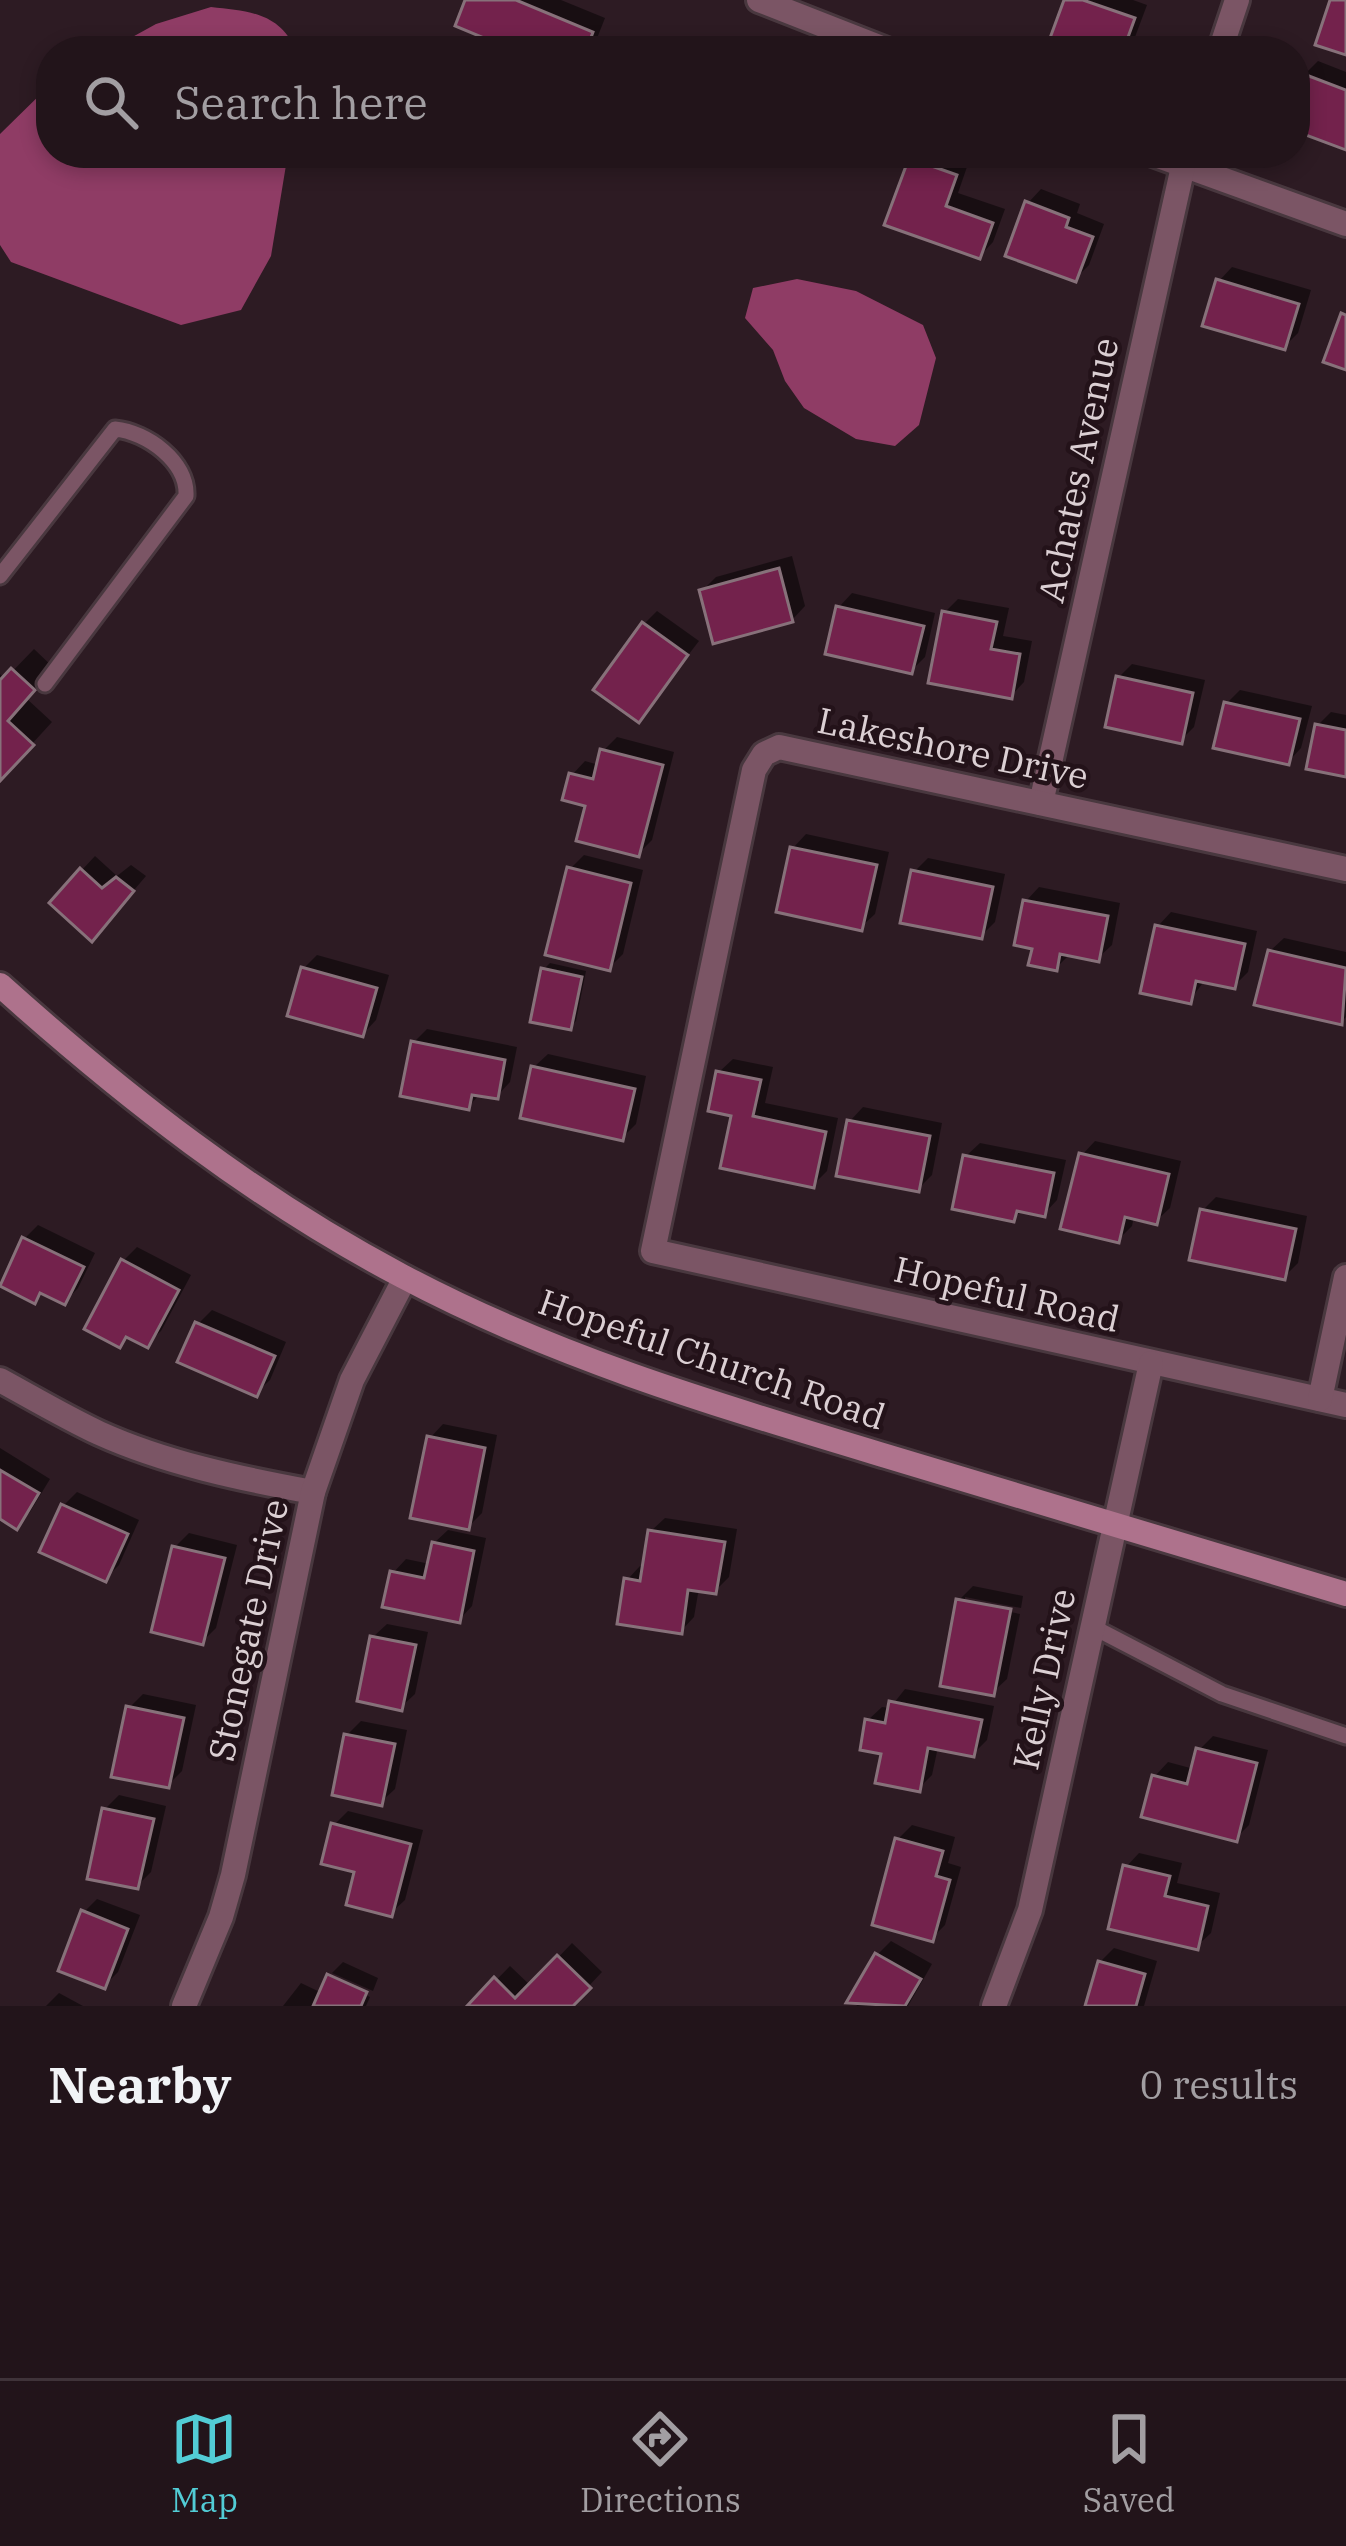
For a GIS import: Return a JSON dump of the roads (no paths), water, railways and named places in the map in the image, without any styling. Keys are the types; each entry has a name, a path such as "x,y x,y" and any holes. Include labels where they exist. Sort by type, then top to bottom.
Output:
{"main road":[{"name":"Hopeful Church Road","path":"0,985 95,1070 252,1187 404,1278 520,1333 637,1379 1346,1594"}],"street":[{"path":"759,0 851,36"},
{"path":"1225,36 1237,0"},
{"name":"Achates Avenue","path":"1041,803 1182,168"},
{"path":"1206,168 1346,224"},
{"name":"Lakeshore Drive","path":"653,1251 754,770 764,754 778,747 1346,869"},
{"name":"Hopeful Road","path":"653,1251 1346,1405"},
{"path":"1320,1399 1346,1277"},
{"name":"Stonegate Drive","path":"184,2006 221,1917 232,1875 314,1492 352,1380 404,1278"},
{"name":"Kelly Drive","path":"994,2006 1030,1910 1151,1363"},
{"path":"0,1380 139,1449 314,1492"}],"lane":[{"path":"0,576 116,429 146,440 185,475 186,496 45,684"},
{"path":"1093,1627 1222,1694 1346,1736"}]}
